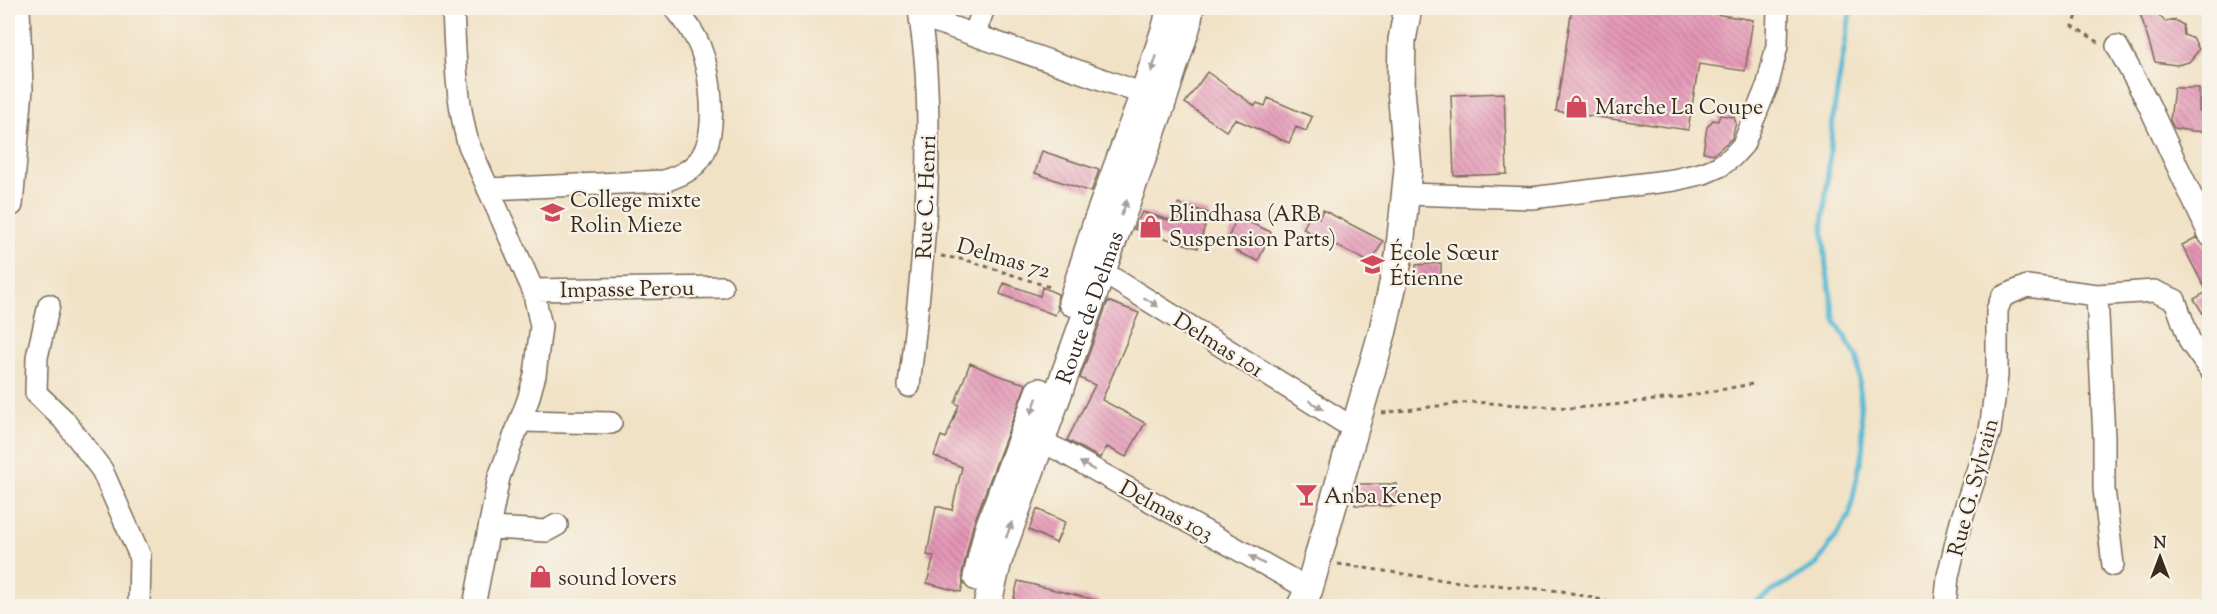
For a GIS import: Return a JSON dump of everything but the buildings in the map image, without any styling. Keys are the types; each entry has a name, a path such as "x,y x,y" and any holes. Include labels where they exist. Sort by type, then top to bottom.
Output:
{"main road":[{"name":"Route de Delmas","path":"969,606 988,530 1033,437 1092,266 1170,8"},
{"name":"Route de Delmas","path":"987,606 1075,295 1092,266 1161,106 1187,25 1190,8"},
{"path":"1305,598 1383,330 1399,256 1408,169 1401,89 1402,40 1408,8"}],"street":[{"path":"12,206 22,89 19,8"},
{"path":"453,8 457,85 462,122 468,143 533,290 541,326 535,375 520,422 503,462 474,606"},
{"path":"488,189 664,181 680,176 692,167 703,156 708,136 711,113 710,91 700,46 688,24 675,8"},
{"path":"974,35 984,8"},
{"path":"1407,194 1532,198 1674,180 1704,174 1720,166 1743,145 1768,84 1777,45 1778,8"},
{"path":"919,12 974,35 1144,94"},
{"name":"Rue C. Henri","path":"909,386 924,254 928,126 926,69 919,12"},
{"path":"2117,46 2147,101 2210,236"},
{"name":"Delmas 101","path":"1092,266 1355,422"},
{"name":"Rue G. Sylvain","path":"1945,606 1948,576 1961,521 1990,431 1997,376 1997,310 2002,297 2027,286 2097,295"},
{"name":"Impasse Perou","path":"533,290 722,287"},
{"path":"2113,565 2104,489 2104,438 2097,295 2154,291 2175,300 2190,342 2210,370"},
{"path":"49,305 37,357 36,393 63,419 102,470 140,556 139,606"},
{"path":"520,422 611,423"},
{"name":"Delmas 103","path":"1033,437 1305,598"},
{"path":"490,528 546,531 557,525"}],"path":[{"path":"2080,8 2073,26 2099,43 2117,46"},
{"name":"Delmas 72","path":"924,254 966,260 1075,295"},
{"path":"1355,422 1470,402 1574,408 1681,397 1752,384"},
{"path":"1316,559 1374,571 1450,581 1562,591 1606,601"}],"waterway":[{"path":"1745,606 1817,564 1849,517 1863,449 1858,359 1835,320 1826,267 1823,225 1834,110 1851,8"}],"place":[{"name":"Marche La Coupe","path":"1577,106"},
{"name":"College mixte Rolin Mieze","path":"552,212"},
{"name":"Blindhasa (ARB Suspension Parts)","path":"1151,226"},
{"name":"École Sœur Étienne","path":"1372,265"},
{"name":"Anba Kenep","path":"1306,495"},
{"name":"sound lovers","path":"540,577"}]}
